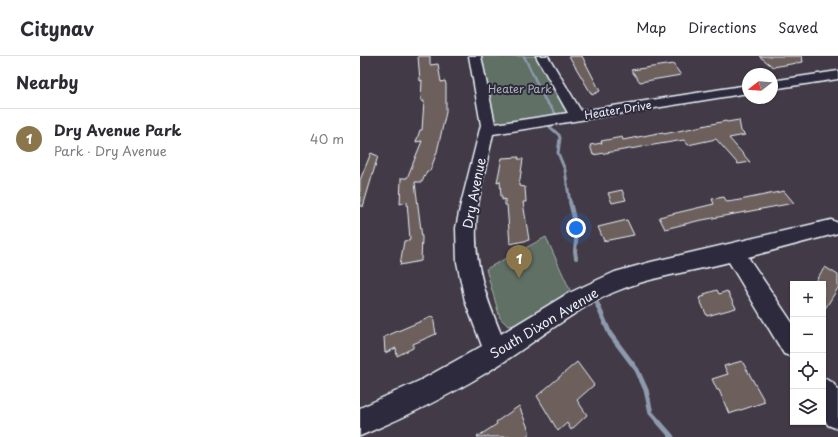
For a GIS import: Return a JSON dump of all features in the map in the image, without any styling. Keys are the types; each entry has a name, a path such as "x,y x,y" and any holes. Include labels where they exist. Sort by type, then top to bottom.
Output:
{"street":[{"name":"Dry Avenue","path":"475,56 485,105 488,130 469,208 466,245 470,280 476,301 496,352"},
{"path":"542,56 577,117"},
{"path":"778,85 838,75"},
{"name":"Heater Drive","path":"488,130 742,90"},
{"name":"South Dixon Avenue","path":"360,422 452,378 496,352 572,303 604,286 637,275 734,253 831,228"},
{"path":"734,253 790,340"},
{"path":"826,397 838,415"}],"green space":[{"name":"Heater Park","path":"479,56 538,56 569,114 502,124 497,123 494,118"},
{"path":"546,237 570,290 531,317 522,322 508,326 500,318 486,269"}],"building":[{"path":"418,56 430,56 430,65 438,64 441,82 445,81 446,84 446,112 437,152 430,171 427,171 422,182 415,182 422,238 421,261 400,265 404,241 410,240 407,202 400,204 401,178 407,178 422,141 416,142 420,130 422,130 424,101 421,101 422,80 420,81"},
{"path":"569,56 582,56 600,91 592,95"},
{"path":"759,56 802,56 803,62 773,67"},
{"path":"673,64 681,75 640,82 631,70"},
{"path":"739,120 741,131 745,135 729,138 750,162 738,164 716,139 688,145 684,140 593,155 590,145 602,143 601,141 622,137 623,140 663,132 664,134 726,121"},
{"path":"371,153 378,156 363,207 360,206 360,180"},
{"path":"519,157 518,159 523,159 519,186 525,187 526,202 523,202 529,240 510,244 507,205 505,205 505,199 502,200 501,197 500,181 497,182 502,158"},
{"path":"622,190 626,200 612,203 608,193"},
{"path":"784,191 794,203 697,221 665,229 659,217 714,204 712,199 724,197 727,202"},
{"path":"627,220 634,235 604,241 598,227"},
{"path":"825,267 838,275 838,288 826,307 826,281 815,281"},
{"path":"717,290 719,294 727,291 736,308 707,316 699,298 705,296 704,294"},
{"path":"433,316 436,334 413,344 413,348 397,356 396,348 385,353 384,337"},
{"path":"742,361 765,402 729,414 719,390 717,390 712,379 728,374 724,366"},
{"path":"577,362 594,385 577,400 587,415 571,430 567,423 558,431 537,396"},
{"path":"519,406 530,433 525,437 477,437 497,424 496,422"}],"waterway":[{"path":"524,56 545,100 556,114"},
{"path":"550,127 559,135 560,138 558,153 565,170 570,203"},
{"path":"570,202 577,231 575,251 576,258"},
{"path":"597,303 599,307"},
{"path":"598,306 610,334 637,370 646,390 651,413 672,437"}],"place":[{"name":"Dry Avenue Park","path":"519,278"}]}
